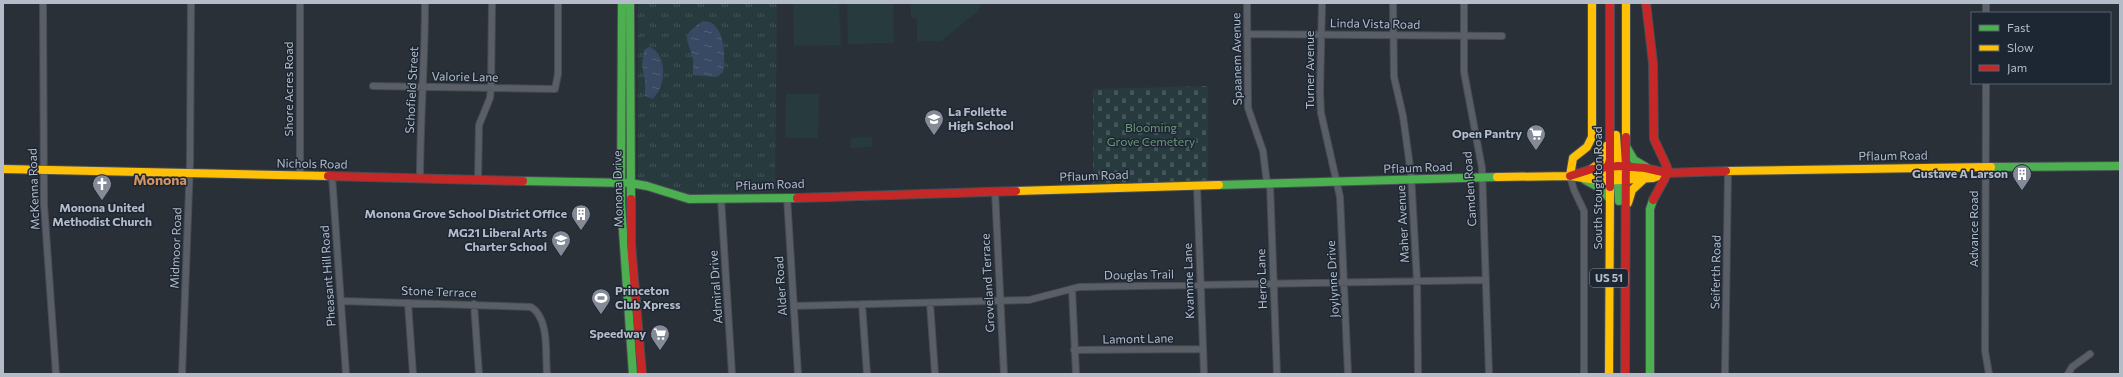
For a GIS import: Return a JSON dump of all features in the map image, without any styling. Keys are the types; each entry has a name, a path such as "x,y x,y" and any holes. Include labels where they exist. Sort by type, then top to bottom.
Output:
{"street":[{"name":"McKenna Road","path":"43,3 44,204 56,374"},
{"name":"Midmoor Road","path":"182,374 190,173 192,3"},
{"name":"Shore Acres Road","path":"300,3 300,176"},
{"name":"Schofield Street","path":"420,178 423,87 426,51 425,3"},
{"path":"478,180 479,125 490,98 491,89 492,3"},
{"name":"Valorie Lane","path":"373,86 550,90 555,88 558,74 558,3"},
{"name":"Monona Drive","path":"622,3 625,183 642,374"},
{"name":"Monona Drive","path":"630,3 625,183 622,228 632,374"},
{"name":"Spaanem Avenue","path":"1247,3 1248,108 1263,151 1268,184"},
{"name":"Turner Avenue","path":"1322,3 1321,113 1338,182"},
{"name":"Maher Avenue","path":"1393,3 1392,35 1394,77 1403,116 1412,180 1417,281 1418,374"},
{"name":"Camden Road","path":"1464,3 1464,72 1482,178 1489,374"},
{"path":"1584,374 1584,211 1574,190 1570,176 1573,158 1587,147 1592,137 1592,3"},
{"name":"South Stoughton Road","path":"1610,3 1610,137 1625,210 1625,374"},
{"name":"South Stoughton Road","path":"1609,374 1609,198 1626,146 1626,3"},
{"path":"1646,3 1653,62 1654,139 1656,147 1665,161 1667,173 1665,179 1652,198 1650,209 1650,374"},
{"name":"Linda Vista Road","path":"1247,34 1502,36"},
{"path":"1610,76 1615,102 1617,174 1625,260"},
{"name":"Advance Road","path":"1986,84 1985,351 1989,374"},
{"path":"1590,170 1602,159 1610,137"},
{"path":"1626,146 1634,160 1646,167"},
{"name":"Pflaum Road","path":"1570,176 1585,180 1646,167 1667,173 2120,166"},
{"name":"Nichols Road","path":"3,169 625,183"},
{"name":"Pflaum Road","path":"625,183 648,186 689,199 722,199 1570,176 1590,170 1644,179 1660,177 1667,173"},
{"name":"Seiferth Road","path":"1725,374 1728,171"},
{"path":"1570,176 1585,178 1647,172 1667,173"},
{"name":"Pheasant Hill Road","path":"332,176 346,374"},
{"path":"1625,210 1632,190 1644,179"},
{"path":"1585,180 1600,188 1609,198"},
{"name":"Joylynne Drive","path":"1338,182 1348,374"},
{"name":"Herro Lane","path":"1268,184 1274,284 1277,374"},
{"name":"Kvamme Lane","path":"1197,186 1204,374"},
{"name":"Groveland Terrace","path":"995,191 1004,374"},
{"name":"Alder Road","path":"787,197 798,374"},
{"name":"Admiral Drive","path":"722,199 732,374"},
{"name":"Douglas Trail","path":"794,306 1029,300 1072,289 1200,285 1486,280"},
{"path":"1072,289 1076,374"},
{"name":"Stone Terrace","path":"341,301 524,306 535,310 541,316 544,332 547,374"},
{"path":"408,303 413,374"},
{"path":"930,303 935,374"},
{"path":"474,304 479,374"},
{"path":"862,304 867,374"},
{"name":"Lamont Lane","path":"1074,350 1203,349"},
{"path":"2068,374 2072,367 2090,354"}],"green space":[{"path":"638,3 777,3 775,192 692,195 654,183 638,180"},
{"path":"793,3 839,3 841,45 794,46"},
{"path":"847,3 893,3 894,43 848,44"},
{"path":"911,3 982,3 978,11 941,41 917,41 917,18 911,18"},
{"name":"Blooming Grove Cemetery","path":"1208,86 1208,181 1093,183 1093,89"},
{"path":"786,94 819,94 818,138 785,138"},
{"path":"872,137 873,147 851,148 851,138"}],"water":[{"path":"703,21 716,27 722,40 724,49 724,65 723,72 717,77 693,75 693,59 687,38 695,26"},
{"path":"649,47 660,56 663,71 661,87 652,99 645,96 645,81 642,65 644,50"}],"traffic: fast":[{"path":"622,3 621,203 633,374"},
{"path":"630,3 631,199"},
{"path":"1627,148 1634,160 1646,167"},
{"path":"1991,167 2120,166"},
{"path":"1611,169 1618,184 1619,201"},
{"path":"1219,185 1497,177"},
{"path":"1585,180 1600,188 1609,198"},
{"path":"523,181 630,183 647,186 689,199 797,198"},
{"path":"1650,374 1650,209 1653,200"}],"traffic: slow":[{"path":"1570,176 1573,158 1587,147 1592,137 1592,3"},
{"path":"1626,3 1626,137"},
{"path":"1616,135 1618,164 1624,179"},
{"path":"1590,170 1601,162 1606,146"},
{"path":"1726,171 1991,167"},
{"path":"3,169 328,176"},
{"path":"1619,177 1651,171"},
{"path":"1587,177 1615,173"},
{"path":"1497,177 1570,176 1604,181 1653,178 1667,173"},
{"path":"1628,203 1632,190 1644,179"},
{"path":"1016,191 1219,185"},
{"path":"1609,374 1610,187"}],"traffic: jam":[{"path":"1610,3 1610,187"},
{"path":"1646,3 1653,63 1654,139 1667,167 1665,178 1653,200"},
{"path":"1625,374 1626,137"},
{"path":"1570,176 1592,169 1618,166 1645,168 1667,173 1726,171"},
{"path":"328,176 523,181"},
{"path":"797,198 1016,191"},
{"path":"631,199 631,244 642,374"}],"place":[{"name":"La Follette High School","path":"934,136"},
{"name":"Open Pantry","path":"1536,151"},
{"name":"Gustave A Larson","path":"2022,191"},
{"name":"Monona United Methodist Church","path":"102,201"},
{"name":"Monona Grove School District Office","path":"581,231"},
{"name":"MG21 Liberal Arts Charter School","path":"561,257"},
{"name":"Princeton Club Xpress","path":"601,315"},
{"name":"Speedway","path":"660,351"}],"district":[{"name":"Monona","path":"160,180"}]}
